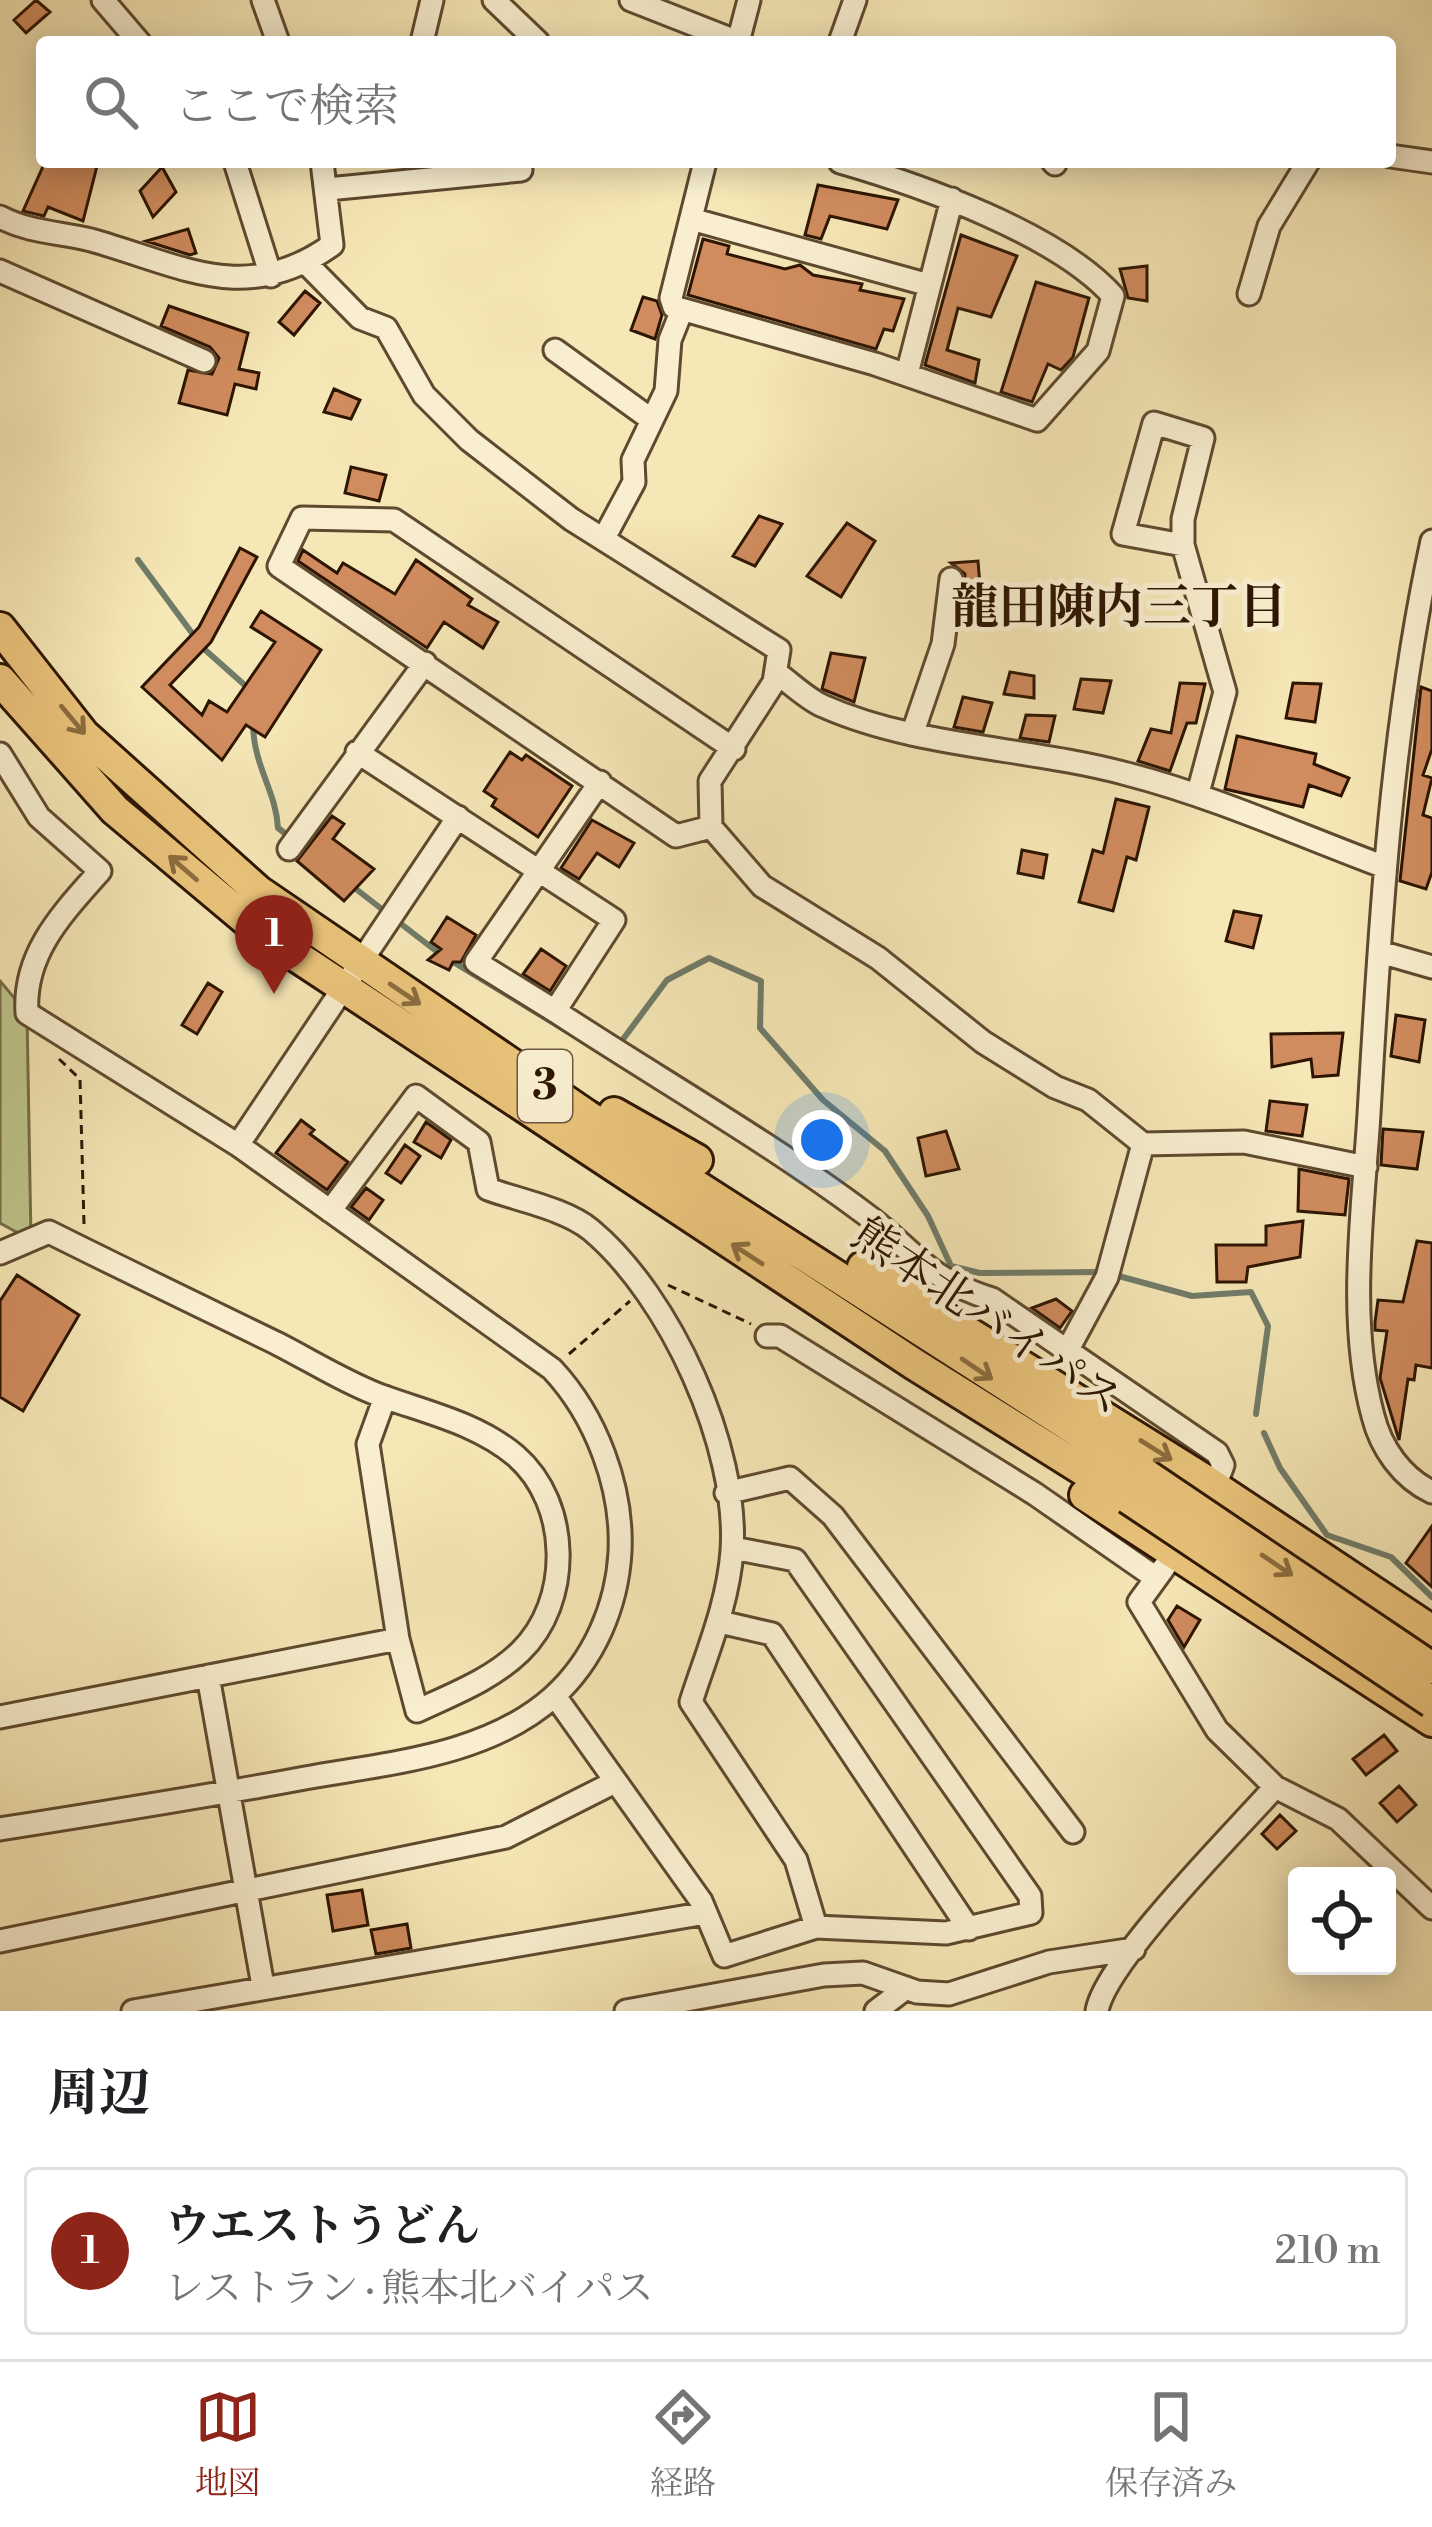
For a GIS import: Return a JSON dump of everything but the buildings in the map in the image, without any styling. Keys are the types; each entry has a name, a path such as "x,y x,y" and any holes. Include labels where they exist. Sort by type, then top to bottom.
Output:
{"highway":[{"name":"熊本北バイパス","path":"0,628 84,735 352,975 788,1281 1432,1668"},
{"name":"熊本北バイパス","path":"0,680 115,810 263,934 352,975 516,1067 1137,1487 1432,1702"},
{"path":"516,1067 651,1130 1217,1488 1432,1631"},
{"path":"788,1281 848,1336 1166,1566 1432,1721"}],"street":[{"path":"103,0 134,36"},
{"path":"263,0 276,36"},
{"path":"423,36 432,0"},
{"path":"494,0 532,36"},
{"path":"631,0 723,36"},
{"path":"739,36 748,0"},
{"path":"842,36 855,0"},
{"path":"1396,157 1432,162"},
{"path":"237,168 271,276"},
{"path":"0,217 23,229 88,239 143,260 209,275 271,276 306,263 332,245 323,168"},
{"path":"704,168 670,301 682,310 907,374 1037,420 1098,352 1113,296 1061,258 952,199 858,168"},
{"path":"1249,294 1269,226 1304,168"},
{"path":"328,189 521,170"},
{"path":"907,374 952,199"},
{"path":"691,219 929,285"},
{"path":"306,263 360,319 386,328 424,395 469,440 604,538 779,650 778,674 710,781 710,827 762,886 878,958 983,1042 1054,1088 1088,1100 1143,1144 1244,1142 1366,1167"},
{"path":"0,271 203,361"},
{"path":"604,538 634,482 633,460 666,391 670,340 682,310"},
{"path":"555,350 652,420"},
{"path":"1183,545 1124,534 1154,423 1203,438 1183,519 1183,545 1225,692 1198,793"},
{"path":"710,827 676,836 279,566 302,518 394,520 734,749"},
{"path":"1432,542 1413,626 1385,867 1360,1243 1369,1399 1380,1439 1411,1482 1432,1492"},
{"path":"913,732 943,644 951,579"},
{"path":"289,849 425,663"},
{"path":"778,674 820,705 997,752 1056,756 1198,793 1385,867"},
{"path":"357,752 614,920 555,1011"},
{"path":"0,754 39,817 100,871 44,934 26,994 27,1013 238,1144 552,1369 595,1434 613,1484 620,1544 605,1623 591,1652 555,1696 500,1732 443,1751 0,1829"},
{"path":"600,782 544,871 476,962 867,1215 921,1268 992,1299 1216,1453 1222,1465 1217,1488 1139,1602 1217,1730 1275,1787 1338,1820 1432,1908"},
{"path":"238,1144 458,817"},
{"path":"1380,952 1432,967"},
{"path":"330,1211 416,1096 479,1142 488,1189 588,1227 645,1289 701,1398 726,1492 733,1548 720,1622 691,1702 796,1861 816,1927"},
{"path":"1066,1353 1107,1277 1143,1144"},
{"path":"0,1253 49,1232 385,1397 474,1430 514,1454 547,1496 557,1547 547,1614 522,1651 485,1678 417,1711 398,1639 368,1444 385,1397"},
{"path":"767,1336 780,1336 1166,1566"},
{"path":"726,1492 790,1478 833,1516 1073,1832"},
{"path":"555,1696 706,1913 724,1956 738,1956 816,1927 946,1933 1031,1913 1030,1896 795,1560 733,1548"},
{"path":"720,1622 772,1634 969,1929"},
{"path":"0,1717 398,1639"},
{"path":"208,1676 263,1986"},
{"path":"0,1941 506,1838 615,1782"},
{"path":"1096,2011 1099,1996 1134,1949 1275,1787"},
{"path":"133,2011 706,1913"},
{"path":"626,2011 824,1975 863,1973 906,1988 949,1994 1049,1962 1134,1949"},
{"path":"876,2011 906,1988"}],"path":[{"path":"70,1042 57,1062 80,1079 84,1250"},
{"path":"552,1369 657,1280 736,1313 767,1336"}],"green space":[{"path":"0,981 27,1013 31,1240 0,1223"}],"waterway":[{"path":"138,560 203,648 248,688"},
{"path":"253,725 278,828 290,837"},
{"path":"352,886 440,954 570,1033"},
{"path":"618,1046 667,980 709,958 761,981 760,1028 823,1100 885,1151 928,1216 951,1266 980,1273 1102,1272"},
{"path":"1115,1275 1192,1296 1251,1292 1268,1326 1256,1414"},
{"path":"1264,1433 1280,1468 1327,1535 1391,1557 1432,1597"}],"place":[{"name":"ウエストうどん","path":"274,994"}],"district":[{"name":"龍田陳内三丁目","path":"1119,609"}]}
